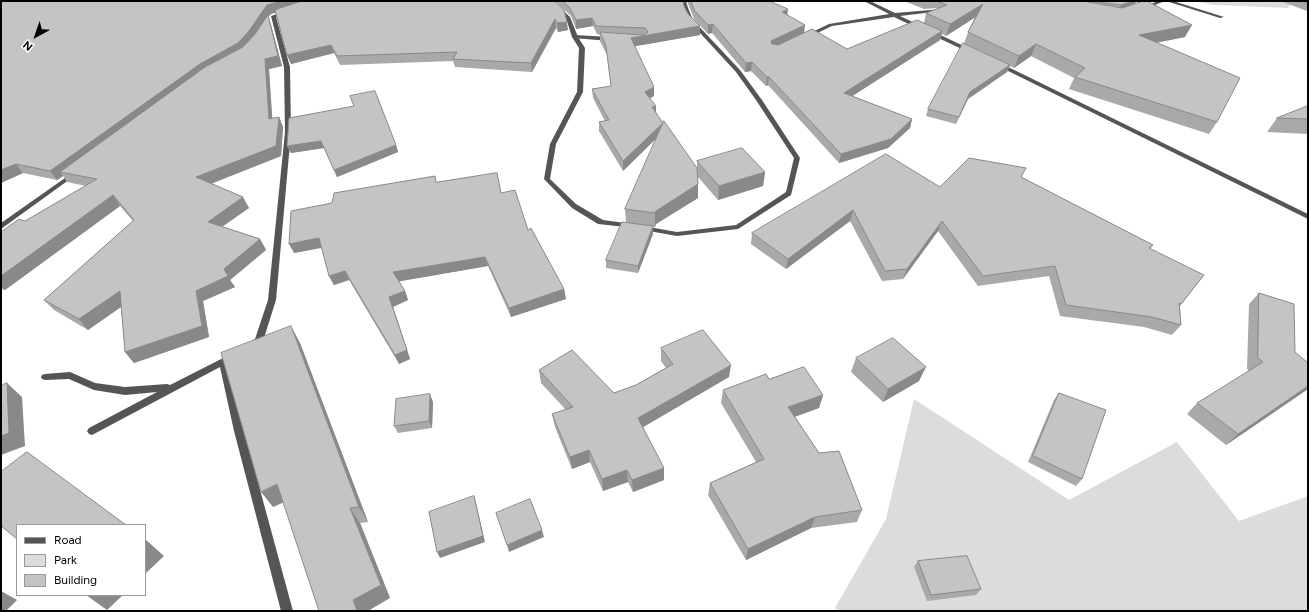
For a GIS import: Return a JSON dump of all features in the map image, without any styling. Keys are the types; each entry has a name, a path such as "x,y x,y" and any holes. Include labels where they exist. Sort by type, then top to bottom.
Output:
{"street":[{"path":"550,1 568,17 575,38 582,48 580,92 553,144 547,179 574,206 601,222 677,234 738,227 789,193 797,158 740,74 693,22 687,13 684,1"},
{"path":"866,1 979,56"},
{"path":"1136,10 1162,1"},
{"path":"1168,1 1222,17"},
{"path":"92,431 259,341 272,300 288,132 287,67 271,19 296,10"},
{"path":"802,38 831,25 895,15 948,10"},
{"path":"575,38 613,39"},
{"path":"992,62 1308,217"},
{"path":"1,227 82,168"},
{"path":"223,361 239,431 287,611"},
{"path":"45,377 70,375 94,386 125,392 172,388"}],"green space":[{"path":"1194,1 1293,1 1288,8 1215,5"},
{"path":"914,399 1069,500 1177,442 1239,521 1308,496 1308,611 839,611 835,608 886,519"}],"building":[{"path":"1,1 282,1 267,5 249,31 238,43 200,64 50,171 16,164 1,170"},
{"path":"302,1 554,1 564,10 567,22 557,23 555,19 531,63 453,59 457,52 337,56 331,45 287,55 275,10"},
{"path":"563,1 683,1 688,14 700,26 631,38 654,87 645,92 656,106 652,107 663,123 623,161 599,122 609,120 592,89 611,86 606,46 600,32 644,35 648,32 645,28 596,26 592,18 576,20 570,8"},
{"path":"691,1 769,1 788,9 782,12 805,25 771,41 772,44 778,45 812,29 847,49 917,20 942,31 844,93 912,119 891,139 841,154 769,77 767,77 752,62 746,63 713,24 708,25 695,11"},
{"path":"1083,1 1122,8 1147,1 1192,25 1139,35 1240,78 1217,122 1075,77 1085,68 1036,44 1019,56 968,32 983,4 950,24 926,13 947,5 939,2"},
{"path":"1092,1 1134,1 1121,5"},
{"path":"268,15 278,56 265,59 269,119 279,117 276,146 196,177 243,197 208,222 260,239 224,269 228,276 196,291 202,326 125,352 120,291 79,319 44,300 134,220 113,195 1,276 1,232 19,219 25,221 97,179 60,172 205,67 243,47 255,34"},
{"path":"963,43 1010,65 970,92 959,117 928,109"},
{"path":"375,91 396,145 334,170 321,141 287,146 289,118 354,106 350,96"},
{"path":"1308,106 1308,119 1277,118"},
{"path":"664,121 697,168 698,184 655,213 625,209"},
{"path":"742,148 765,172 719,186 697,161"},
{"path":"886,154 940,187 969,158 1026,168 1021,177 1153,245 1149,248 1204,275 1181,304 1179,303 1181,325 1152,317 1066,305 1055,266 983,276 942,221 907,269 885,271 853,210 788,259 752,233"},
{"path":"497,173 501,193 515,190 528,230 531,228 564,289 509,308 485,257 393,272 405,291 389,297 407,350 395,355 345,271 329,276 319,238 289,244 291,211 332,203 334,193 435,176 436,182"},
{"path":"622,222 653,226 638,266 606,260"},
{"path":"1259,293 1294,304 1295,352 1308,363 1308,386 1238,434 1197,403 1263,362 1258,358"},
{"path":"291,326 359,507 350,508 381,585 353,600 357,611 319,611 277,484 261,492 221,353"},
{"path":"703,330 731,365 638,418 664,468 632,480 627,470 602,479 589,450 570,457 552,414 573,407 539,370 572,350 614,393 636,385 673,364 661,348"},
{"path":"893,338 926,367 888,389 856,358"},
{"path":"804,367 823,395 788,407 819,453 839,451 862,510 815,517 748,549 710,483 764,459 723,390 766,374 769,379"},
{"path":"7,383 9,433 1,436 1,386"},
{"path":"1059,393 1106,410 1082,479 1033,456"},
{"path":"430,394 429,421 394,426 396,399"},
{"path":"27,452 125,524 16,524 16,538 1,526 1,472"},
{"path":"474,496 483,536 437,552 429,512"},
{"path":"530,499 542,530 507,545 496,513"},
{"path":"967,556 981,589 931,595 918,561"}]}
